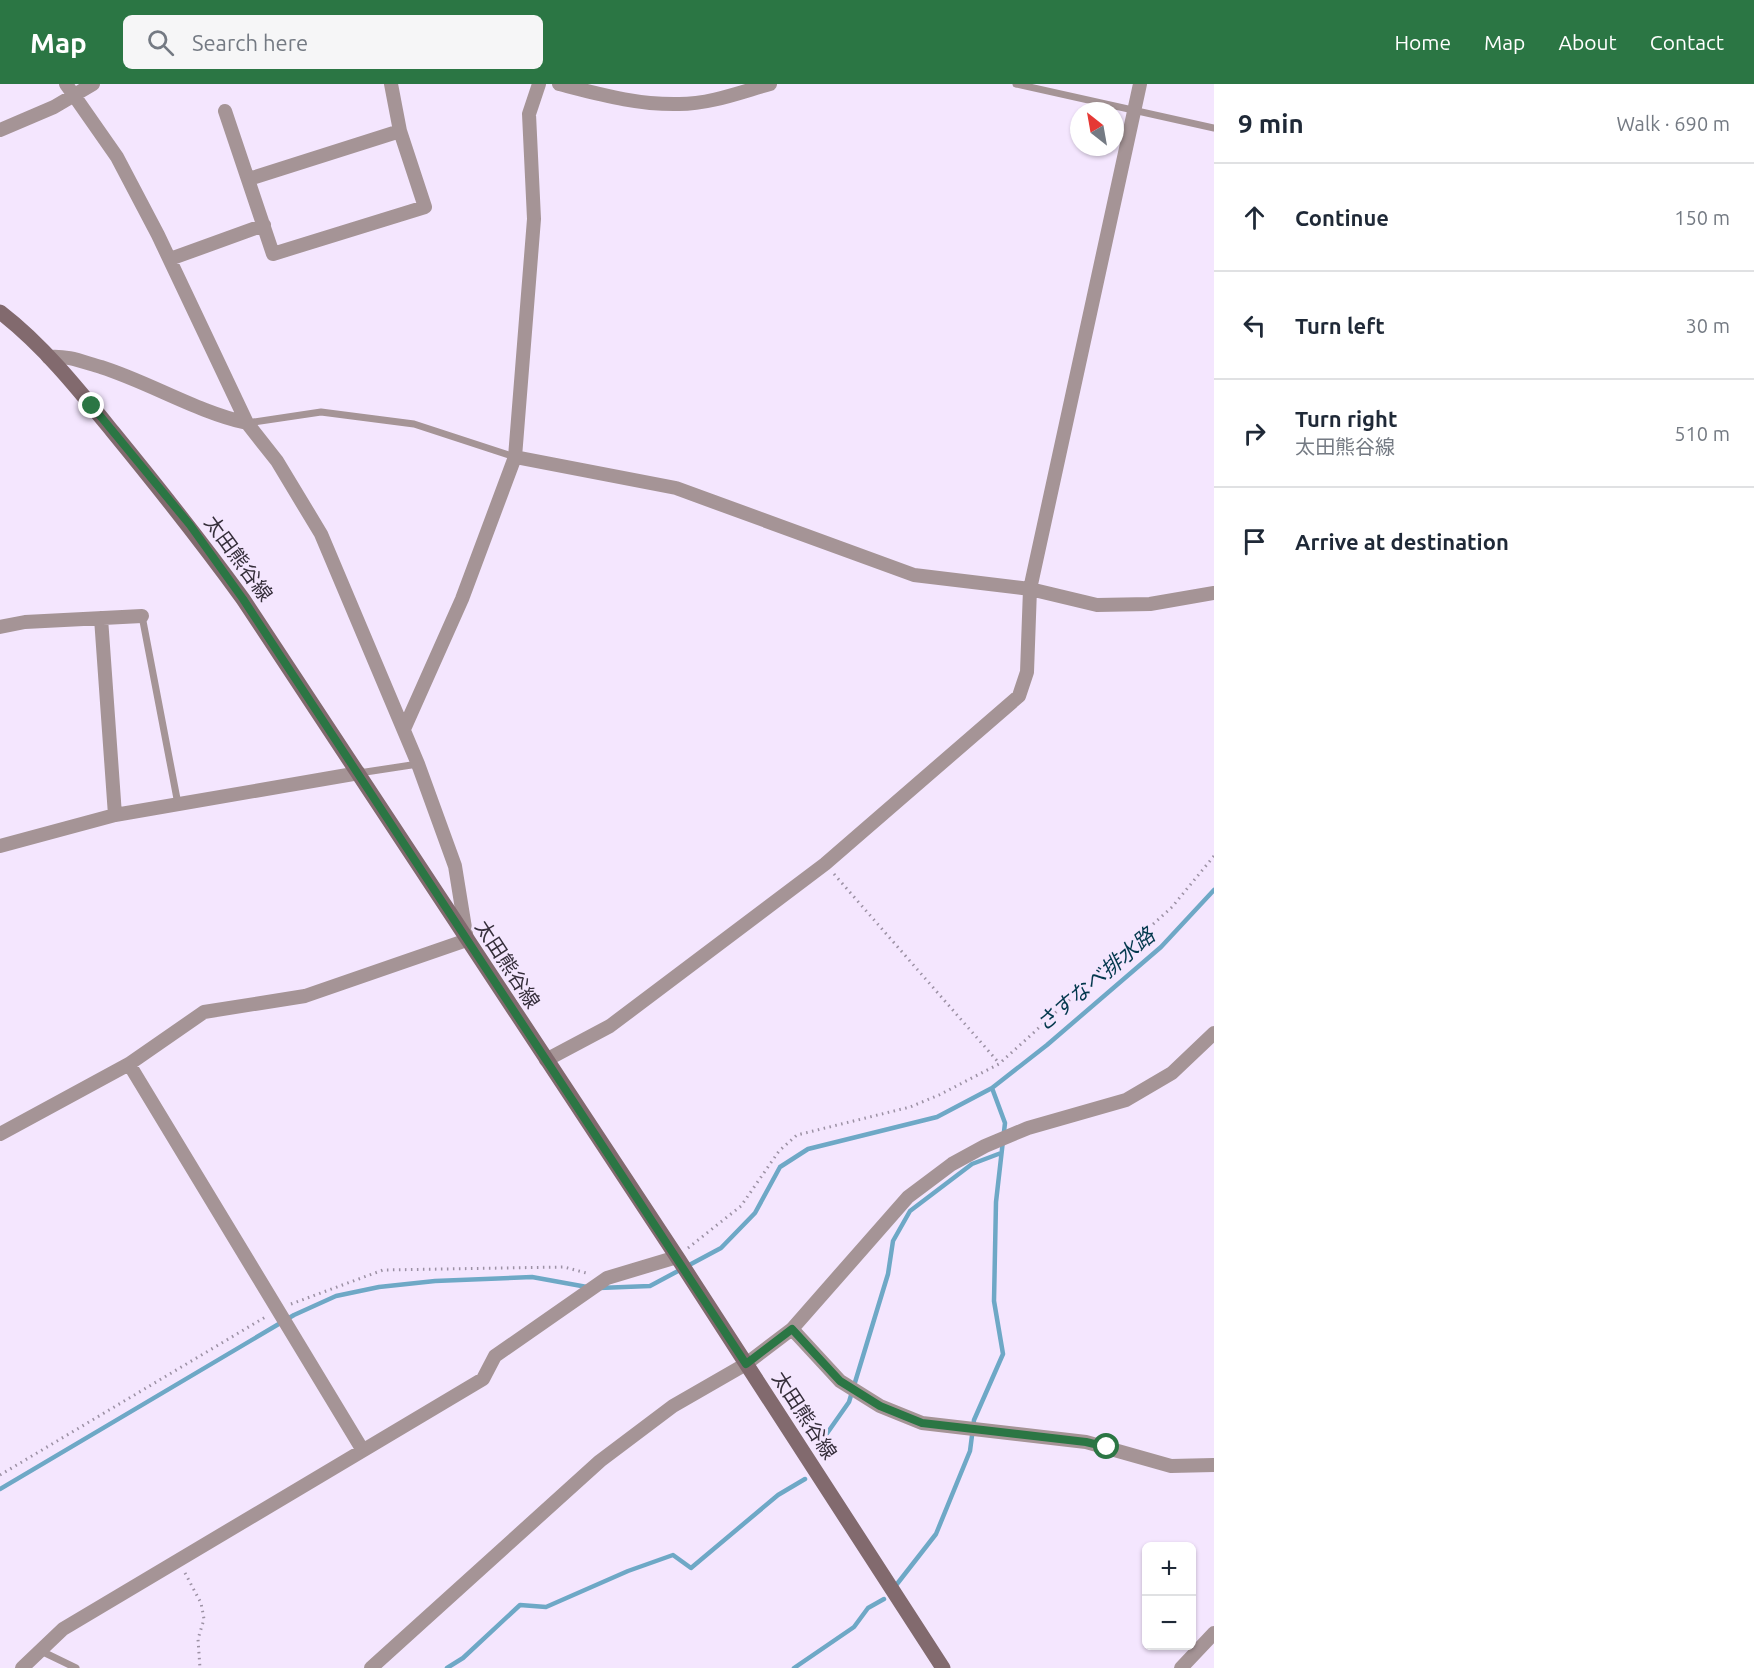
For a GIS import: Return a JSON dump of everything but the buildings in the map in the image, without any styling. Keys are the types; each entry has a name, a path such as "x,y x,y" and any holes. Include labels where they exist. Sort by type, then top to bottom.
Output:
{"main road":[{"name":"太田熊谷線","path":"0,312 48,357 190,525 243,599 678,1258 943,1668"}],"street":[{"path":"0,1134 129,1064 204,1012 305,996 467,940 454,866 405,727 321,534 277,461 248,423 170,259 117,157 66,84"},
{"path":"0,130 76,96 93,84"},
{"path":"225,111 273,254 425,207 400,131 391,84"},
{"path":"405,727 462,599 515,457 534,219 529,114 539,84"},
{"path":"559,84 615,99 681,104 770,84"},
{"path":"546,1060 610,1026 825,864 1019,696 1027,672 1030,589 1140,84"},
{"path":"249,179 400,131"},
{"path":"170,259 264,225"},
{"path":"48,357 64,355 124,375 230,419 248,423"},
{"path":"515,457 676,488 914,575 1030,589 1097,605 1150,604 1214,593"},
{"path":"0,627 25,622 142,616"},
{"path":"100,618 115,815"},
{"path":"0,846 115,815 359,773"},
{"path":"370,1668 600,1461 674,1406 746,1364 792,1329 908,1197 952,1164 993,1143 1014,1134 1126,1100 1172,1073 1214,1034"},
{"path":"129,1064 362,1449"},
{"path":"22,1668 63,1629 483,1379 495,1356 607,1278 678,1258"},
{"path":"792,1329 845,1384 880,1406 922,1423 1086,1442 1171,1466 1214,1465"},
{"path":"1181,1668 1213,1636"}],"lane":[{"path":"1016,84 1214,128"},
{"path":"248,423 321,412 414,424 515,457"},
{"path":"142,616 178,804"},
{"path":"359,773 418,764"},
{"path":"42,1651 61,1658 76,1668"}],"path":[{"path":"678,1258 741,1206 779,1151 797,1135 909,1107 939,1095 999,1064 1172,907 1214,856"},
{"path":"825,864 999,1064"},
{"path":"177,1560 201,1603 204,1619 198,1639 200,1668"}],"waterway":[{"name":"さすなべ排水路","path":"599,1288 650,1286 721,1248 755,1213 780,1167 808,1149 937,1117 992,1088 1047,1045 1161,947 1214,890"},
{"path":"897,1584 936,1534 970,1451 974,1420 1003,1354 994,1301 996,1202 1005,1123 992,1088"},
{"path":"816,1449 849,1402 888,1274 893,1241 910,1211 972,1164 1001,1153"},
{"path":"0,1489 294,1315 336,1296 379,1287 435,1281 532,1277 587,1287"},
{"path":"447,1668 463,1658 520,1605 546,1607 628,1571 673,1555 691,1568 778,1495 805,1479"},
{"path":"794,1668 854,1627 868,1608 884,1599"}],"route":[{"path":"92,406 190,525 243,599 746,1364 792,1329 840,1381 880,1406 922,1423 1086,1442 1107,1447"}]}
